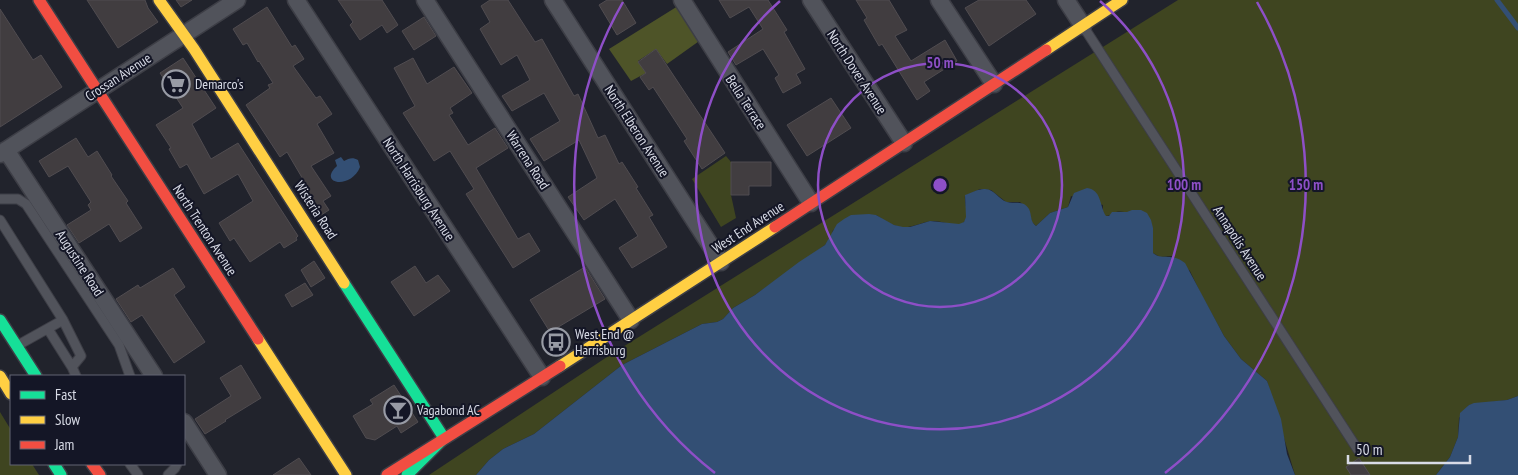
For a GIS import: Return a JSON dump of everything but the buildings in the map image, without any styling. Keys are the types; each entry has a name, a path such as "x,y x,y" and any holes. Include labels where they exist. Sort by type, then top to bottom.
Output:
{"main road":[{"name":"North Trenton Avenue","path":"38,0 346,475"},
{"name":"Wisteria Road","path":"159,0 194,49 444,438"},
{"name":"West End Avenue","path":"387,475 721,262 1122,0"},
{"path":"0,320 35,375"},
{"path":"0,376 10,392"},
{"path":"408,475 444,438"}],"street":[{"name":"Crossan Avenue","path":"3,152 237,0"},
{"name":"North Harrisburg Avenue","path":"296,0 542,377"},
{"name":"Warrena Road","path":"424,0 631,320"},
{"name":"North Elberon Avenue","path":"553,0 721,262"},
{"name":"Bella Terrace","path":"682,0 811,203"},
{"name":"North Dover Avenue","path":"811,0 904,143"},
{"path":"939,0 994,84"},
{"path":"1066,0 1082,26"},
{"name":"Augustine Road","path":"3,152 153,375"},
{"path":"185,424 218,475"}],"lane":[{"name":"Annapolis Avenue","path":"1082,26 1358,450"},
{"path":"0,199 18,199 26,204 119,345 130,375"},
{"path":"0,220 63,320 81,356 72,367"},
{"path":"17,346 63,320"},
{"path":"48,328 76,375"},
{"path":"168,475 176,465"}],"green space":[{"path":"1178,0 1518,0 1518,396 1507,400 1469,405 1459,418 1458,437 1450,457 1436,475 1295,475 1267,381 1241,359 1224,336 1190,271 1172,256 1160,257 1153,253 1153,228 1126,212 1116,212 1105,216 1103,205 1071,196 1068,207 1050,213 1036,226 1032,222 1029,210 1020,202 1006,202 991,190 980,189 965,196 967,216 961,224 934,221 909,227 900,227 876,215 833,230 831,237 825,245 755,295 733,308 723,319 717,322 702,324 622,365 534,434 503,449 489,460 476,475 429,475 610,355"},
{"path":"678,6 702,39 667,64 656,49 638,61 646,73 631,81 609,49"},
{"path":"726,156 731,162 731,195 736,218 721,227 692,179"},
{"path":"0,412 10,428 10,465 33,465 39,475 0,475"}],"water":[{"path":"341,157 344,161 351,158 358,160 360,167 350,179 338,182 331,177 332,172 337,166 335,160"},
{"path":"1087,188 1092,189 1098,195 1106,216 1109,216 1112,212 1132,210 1141,210 1147,213 1153,228 1153,253 1175,258 1185,263 1224,336 1241,359 1267,381 1281,419 1287,454 1295,475 476,475 489,460 503,449 534,434 622,365 702,324 717,322 723,319 733,308 755,295 825,245 837,224 851,215 876,215 894,225 903,227 910,227 930,221 959,224 964,222 966,217 965,195 987,189 1007,202 1025,204 1036,226 1050,213 1068,207 1074,193"},
{"path":"1518,396 1518,475 1436,475 1450,457 1458,437 1460,413 1474,403 1507,400"}],"waterway":[{"path":"1497,0 1518,28"}],"traffic: fast":[{"path":"344,283 444,438"},
{"path":"0,320 35,375"},
{"path":"407,475 444,438"},
{"path":"55,465 61,475"}],"traffic: slow":[{"path":"159,0 194,49 344,283"},
{"path":"1046,50 1122,0"},
{"path":"560,366 775,227"},
{"path":"258,339 346,475"},
{"path":"0,376 10,392"}],"traffic: jam":[{"path":"39,0 258,339"},
{"path":"775,227 1046,50"},
{"path":"387,475 560,366"},
{"path":"93,465 100,475"}],"place":[{"name":"Demarco's","path":"176,84"},
{"name":"West End @ Harrisburg","path":"556,342"},
{"name":"Vagabond AC","path":"398,410"}]}
